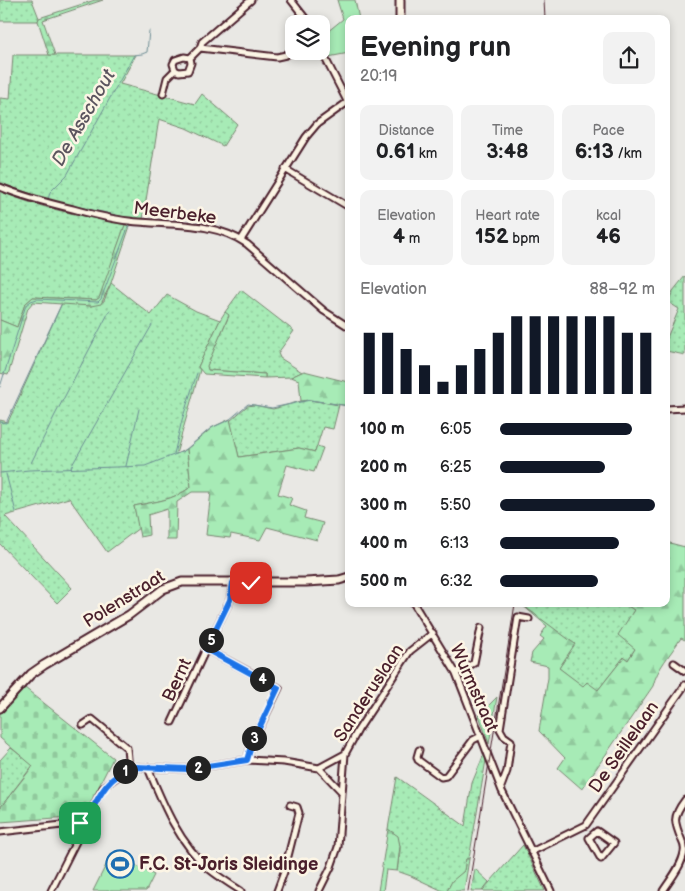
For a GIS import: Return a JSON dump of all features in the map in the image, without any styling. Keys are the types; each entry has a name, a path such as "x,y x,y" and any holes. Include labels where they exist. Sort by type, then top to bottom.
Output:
{"main road":[{"path":"400,0 400,15"},
{"name":"Polenstraat","path":"0,708 37,670 129,614 168,586 182,582 314,582 345,578"}],"street":[{"path":"175,70 179,72 188,71 190,58 200,48 202,42 251,0"},
{"path":"291,0 303,15"},
{"path":"200,48 277,57 285,55"},
{"path":"175,70 173,64 175,60 184,57 190,58"},
{"path":"326,60 345,95"},
{"path":"163,94 167,78 175,70"},
{"path":"241,240 306,137 317,124 345,103"},
{"path":"285,169 345,206"},
{"name":"Meerbeke","path":"0,187 23,197 94,214 128,221 206,227 241,240 324,311 345,324"},
{"path":"670,409 685,408"},
{"name":"Bernt","path":"172,722 230,600 233,583"},
{"name":"Wurmstraat","path":"418,607 456,673 501,787 551,891"},
{"name":"Wurmstraat","path":"501,787 507,771 511,741 504,736 500,729 511,657 518,617 529,619"},
{"path":"456,673 474,664 481,628"},
{"name":"Sanderuslaan","path":"319,891 331,867 338,847 346,754 358,730 410,651 434,634"},
{"name":"Bernt","path":"206,649 278,688 252,743 247,760"},
{"path":"674,663 685,672"},
{"name":"De Seillelaan","path":"531,852 586,825 685,685"},
{"path":"83,725 92,719 127,748 129,769"},
{"path":"420,750 417,757 418,760 441,777 446,776 473,740 481,736"},
{"path":"319,768 346,754"},
{"path":"51,891 103,788 114,778 129,769 136,767 188,769 247,760 284,762 319,768 342,791"},
{"path":"148,768 165,810 187,844 209,868 240,891"},
{"path":"663,891 684,854 685,847 676,825 676,813 685,800"},
{"path":"277,891 284,872 299,813 297,807 290,805"},
{"path":"0,832 85,824"},
{"path":"586,825 592,834"},
{"path":"597,831 614,843 601,859 589,838 592,834 597,831"}],"green space":[{"path":"0,0 32,0 39,18 38,21 0,21"},
{"path":"95,0 103,0 43,20 55,55 49,55 38,21 39,18"},
{"path":"337,0 355,0 358,15 345,15 345,54 330,57 330,30 343,19"},
{"path":"13,55 136,55 120,84 195,104 202,94 237,124 223,146 186,128 159,119 143,219 123,218 49,200 0,183 0,98 10,99"},
{"path":"0,191 46,207 125,225 100,298 96,300 33,297 25,304 17,327 0,320"},
{"path":"125,225 130,226 111,283 101,304 91,306 33,302 28,308 8,375 0,373 0,320 17,327 25,304 33,297 96,300 99,298"},
{"path":"685,276 685,355 670,352 670,330 679,309 670,303 673,291"},
{"path":"111,283 151,315 167,295 196,311 220,320 198,367 200,370 176,454 187,449 191,487 171,498 134,506 139,528 107,552 69,498 5,516 72,588 57,603 0,544 0,420 8,422 62,303 91,306 104,301"},
{"path":"241,290 294,331 278,353 280,358 302,372 291,377 265,378 265,374 208,370 206,366 229,316 225,312"},
{"path":"225,312 229,315 207,366 208,370 265,374 265,378 204,374 198,367"},
{"path":"304,371 345,381 345,405 310,400 301,401 299,380 291,377"},
{"path":"310,400 339,405 333,429 323,427 315,452 299,448 239,457 230,421 247,406 254,405 273,409"},
{"path":"230,419 239,457 299,448 315,452 317,446 323,448 314,472 287,465 278,494 292,498 289,505 306,511 304,518 323,523 317,540 267,527 260,540 231,534 230,538 206,535 211,492 192,492 177,502 176,540 167,540 167,509 148,515 149,535 140,537 134,506 170,498 191,487 187,449 213,427"},
{"path":"670,543 685,547 685,640 681,638 665,661 653,686 582,789 558,768 565,758 539,731 548,678 548,666 530,662 532,653 544,639 540,636 547,626 525,607 575,644 559,668 583,686 587,682 598,690 624,657 628,660 635,649 618,635 634,610 630,607 670,607"},
{"path":"525,607 630,607 634,610 635,649 628,660 624,657 598,690 583,687 559,668 574,644"},
{"path":"25,688 113,758 84,816 0,822 0,808 33,766 0,738 0,714"},
{"path":"497,697 489,744 479,715"},
{"path":"11,748 33,765 0,808 0,760"},
{"path":"484,754 486,760 469,859 466,859 464,871 449,886 447,891 443,891 397,871 400,853 399,843 394,834 388,829 397,777 465,826 472,783"},
{"path":"388,829 398,836 400,846 397,871 386,870 383,891 378,891"},
{"path":"523,845 545,891 482,891"},
{"name":"F.C. St-Joris Sleidinge","path":"112,853 154,875 146,891 93,891"},
{"path":"466,859 469,859 464,891 447,891 452,881 464,871"},
{"path":"475,869 489,882 482,891 471,891"}],"waterway":[{"name":"De Asschout","path":"129,218 48,200 50,192 67,175 134,55 147,52 149,31"},
{"name":"De Asschout","path":"0,387 26,305 37,299 98,302 101,299 129,225"},
{"path":"0,422 6,423 61,305"},
{"path":"31,463 110,310"},
{"path":"71,467 152,325"},
{"path":"174,454 182,420 197,373"},
{"path":"0,473 29,470 145,466 184,451 211,428 229,420 248,404 272,408 310,400 345,405"},
{"path":"126,466 139,409"},
{"path":"6,474 16,512"}],"railway":[{"path":"544,0 545,15"},
{"path":"468,891 515,607"}],"place":[{"name":"F.C. St-Joris Sleidinge","path":"120,864"}],"route":[{"path":"80,823 85,824 103,788 114,778 129,769 136,767 188,769 247,760 252,743 278,688 206,649 230,600 233,583 251,583"}]}
